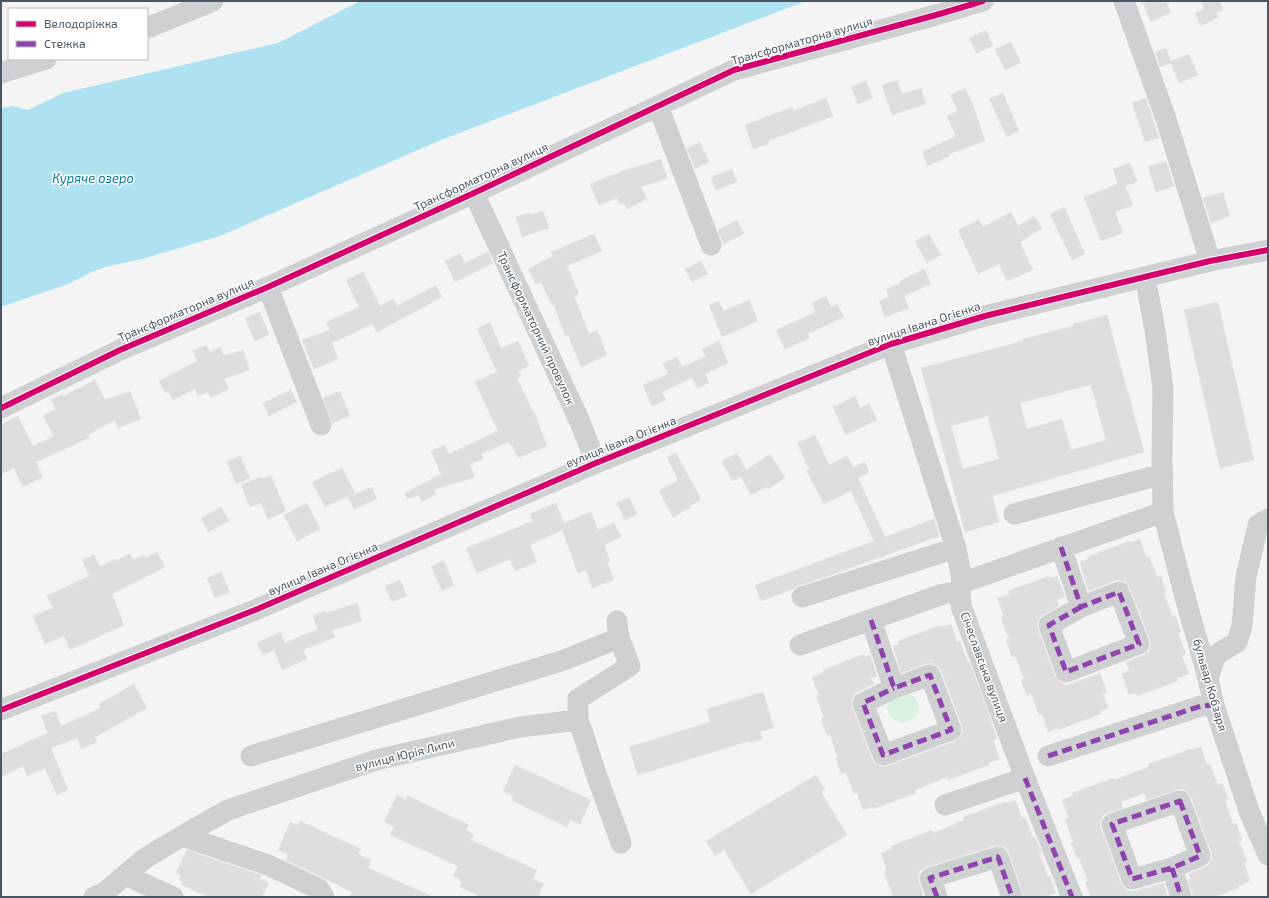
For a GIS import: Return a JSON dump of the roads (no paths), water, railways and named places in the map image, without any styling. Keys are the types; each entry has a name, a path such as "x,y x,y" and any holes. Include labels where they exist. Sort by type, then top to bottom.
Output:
{"street":[{"path":"148,28 213,1"},
{"name":"Трансформаторна вулиця","path":"1,408 120,350 268,287 474,193 734,70 983,1"},
{"path":"1124,1 1166,119 1210,261"},
{"path":"1,72 43,60"},
{"path":"658,106 711,245"},
{"name":"Трансформаторний провулок","path":"474,193 580,422 596,464"},
{"name":"вулиця Івана Огієнка","path":"1,710 255,610 596,464 892,344 985,316 1210,261 1268,250"},
{"name":"бульвар Кобзаря","path":"1145,277 1156,330 1163,388 1164,512 1182,590 1208,678 1214,705 1249,811 1268,855"},
{"path":"268,287 321,425"},
{"name":"Січеславська вулиця","path":"892,344 956,548 962,606 1025,778 1072,897"},
{"path":"1014,514 1163,474"},
{"path":"800,645 949,593 961,587 967,581 1164,512"},
{"path":"1208,678 1216,655 1237,642 1242,626 1246,577 1258,525 1268,520"},
{"path":"1061,547 1081,607"},
{"path":"802,597 956,548"},
{"path":"871,620 894,688"},
{"path":"251,756 564,660 618,630 630,666 578,699 578,720 621,843"},
{"path":"1048,756 1201,706 1214,705"},
{"name":"вулиця Юрія Липи","path":"94,897 104,893 144,859 228,810 376,760 520,727 578,720"},
{"path":"945,805 1025,778"},
{"path":"182,836 268,865 319,889 324,897"},
{"path":"937,897 930,878 998,857 1012,897"},
{"path":"1172,868 1182,897"},
{"path":"125,875 173,897"}],"water":[{"name":"Куряче озеро","path":"360,1 806,1 441,140 220,236 142,259 105,267 68,284 1,307 1,108 13,106 28,110 63,93 278,43"}]}
